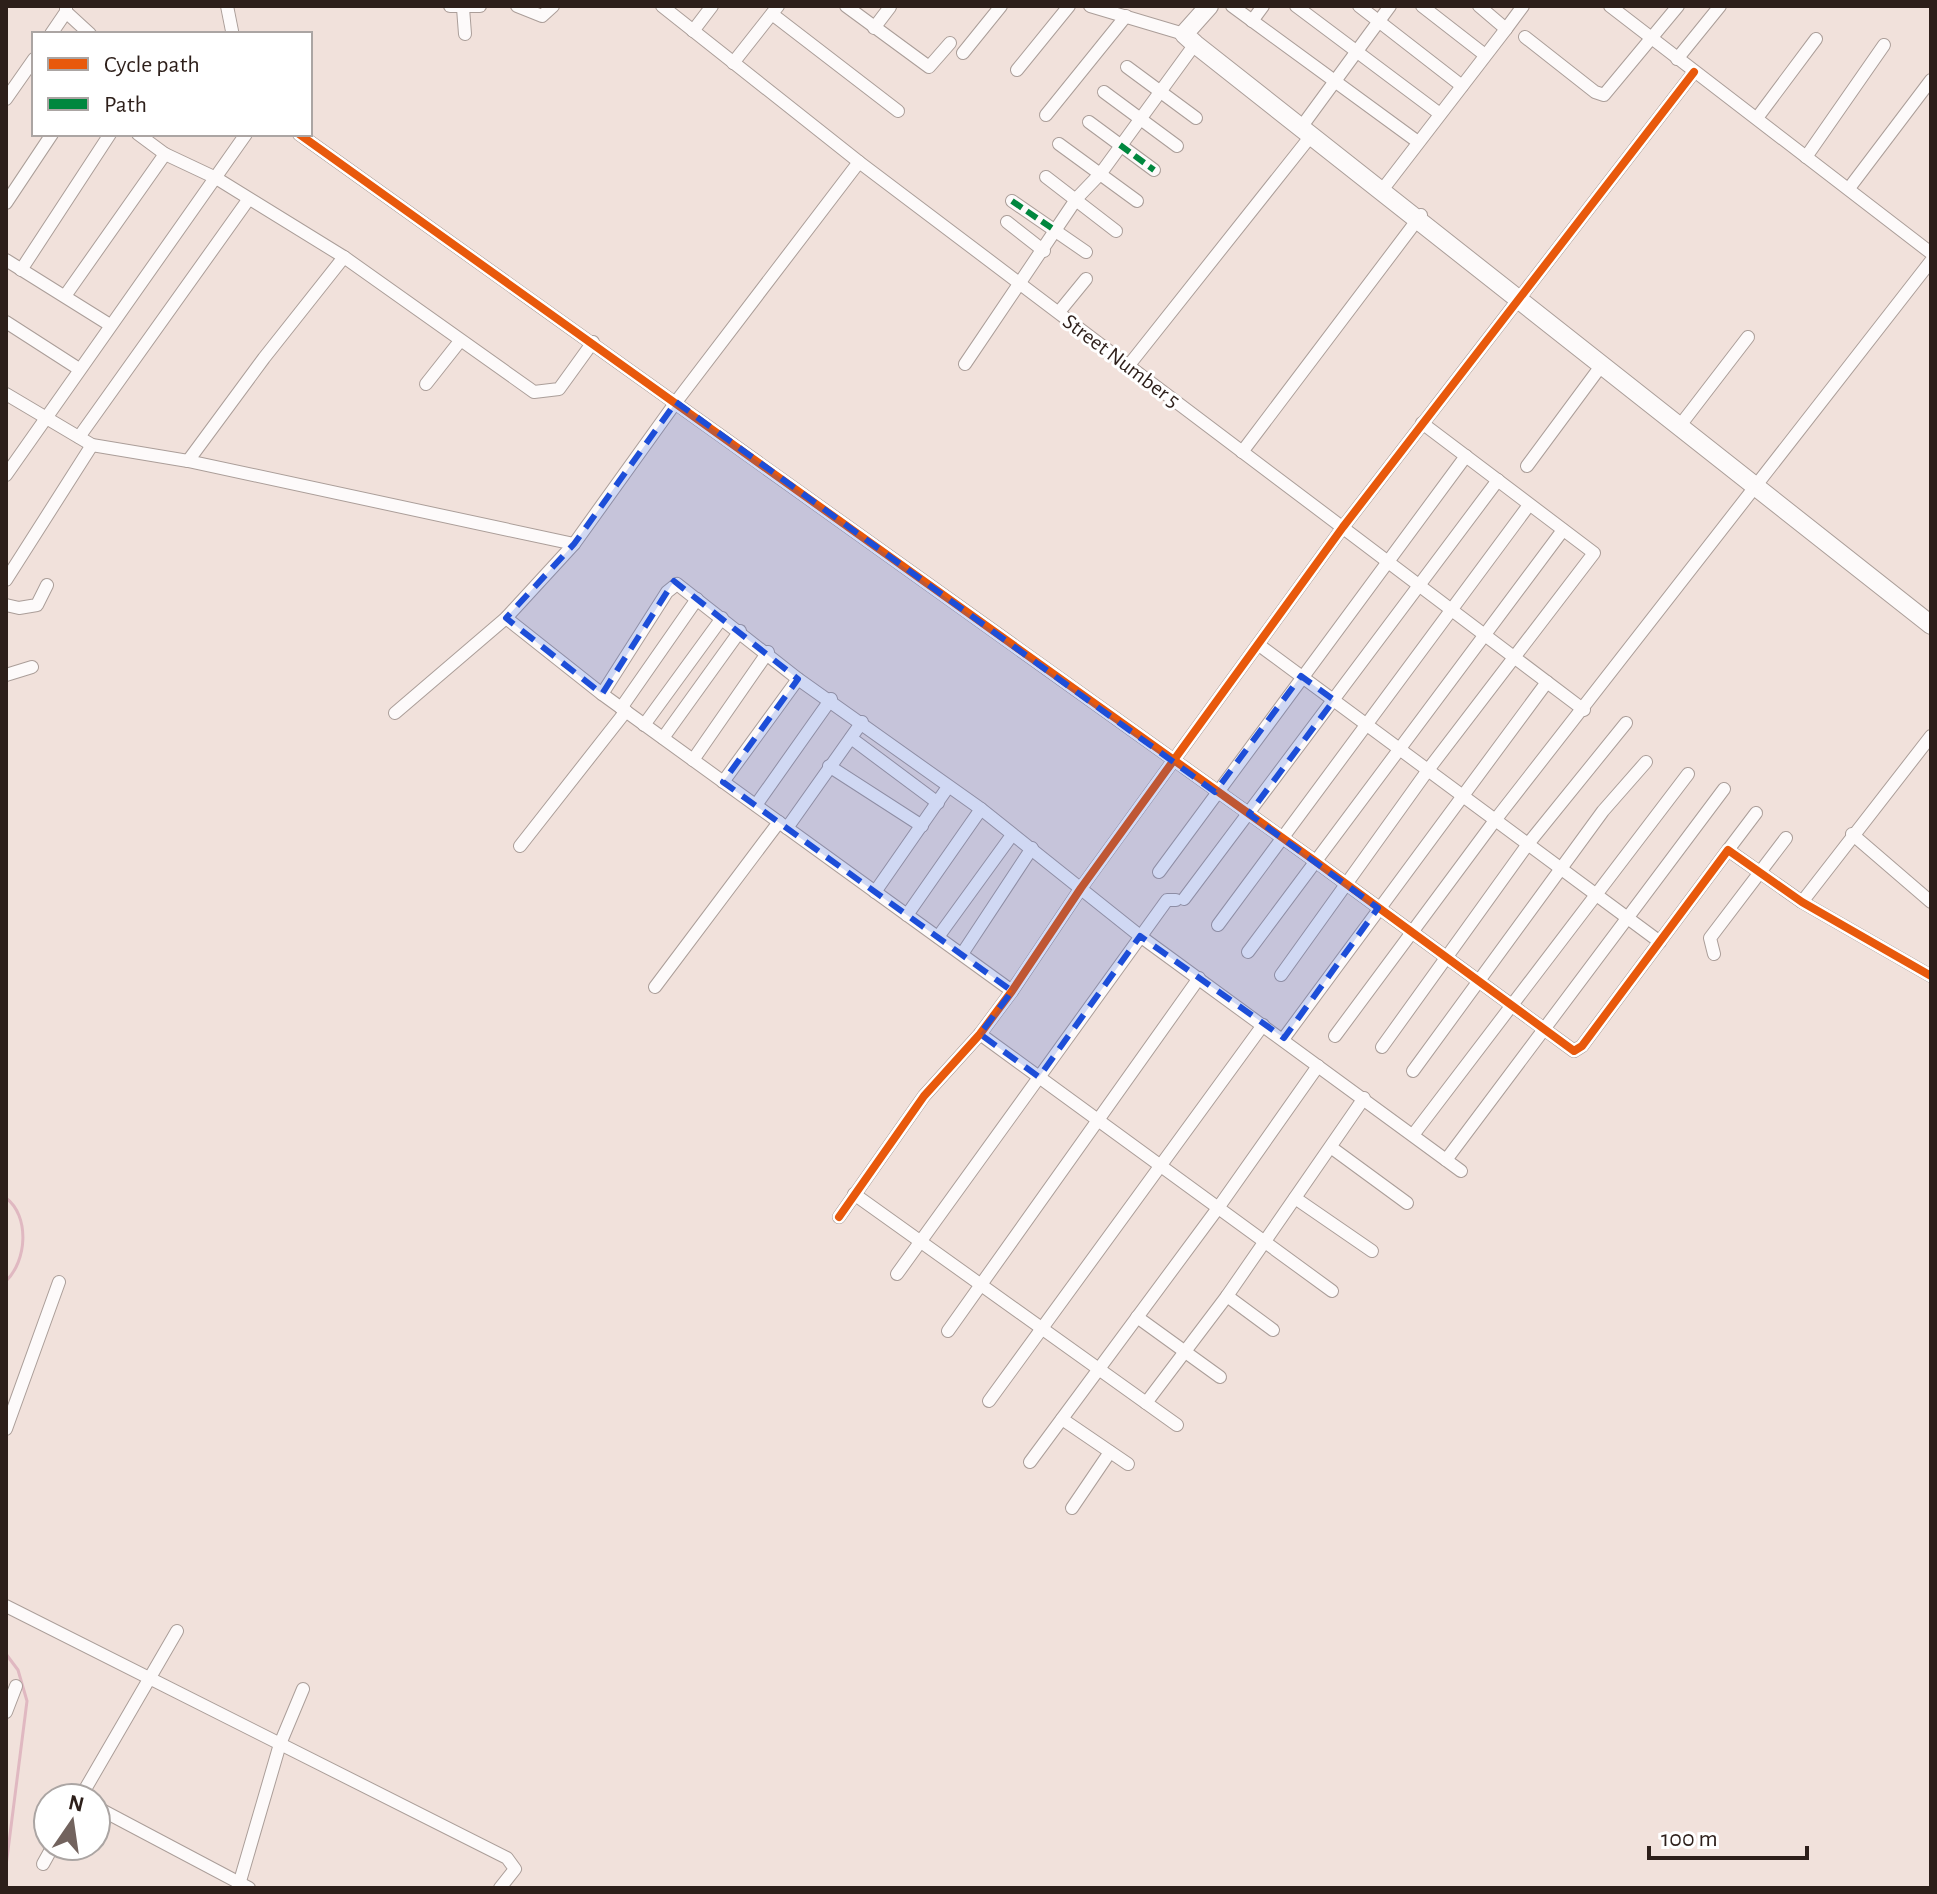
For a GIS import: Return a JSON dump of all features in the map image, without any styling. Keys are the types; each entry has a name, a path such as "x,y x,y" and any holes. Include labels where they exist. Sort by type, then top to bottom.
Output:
{"street":[{"path":"228,6 232,31"},
{"path":"465,34 456,7 480,6"},
{"path":"517,6 542,16 553,6"},
{"name":"Street Number 5","path":"662,6 859,162 1584,710"},
{"path":"693,31 712,6"},
{"path":"846,6 929,67 950,43"},
{"path":"963,53 1001,6"},
{"path":"1017,70 1069,6"},
{"path":"1090,6 1190,35 1519,296 1601,366 1931,613"},
{"path":"965,364 1022,284 1077,198 1101,173 1161,92 1190,35 1209,6"},
{"path":"1232,6 1418,142"},
{"path":"1252,21 1263,6"},
{"path":"1296,6 1440,114"},
{"path":"1359,6 1462,86"},
{"path":"1129,365 1308,129 1334,82 1390,6"},
{"path":"1422,6 1485,55"},
{"path":"1479,6 1506,29"},
{"path":"1386,185 1523,6"},
{"path":"1610,6 1806,157 1850,187 1931,253"},
{"path":"1525,37 1604,95 1678,6"},
{"path":"1677,59 1720,6"},
{"path":"874,28 890,7"},
{"path":"52,32 66,9 88,32"},
{"path":"733,63 775,10 898,111"},
{"path":"1046,115 1122,13"},
{"path":"1757,118 1816,39"},
{"path":"1806,157 1884,45"},
{"path":"6,99 32,62"},
{"path":"1127,67 1196,118"},
{"path":"839,1217 896,1141 924,1096 980,1034 1012,991 1081,888 1343,527 1694,72"},
{"path":"1850,187 1931,80"},
{"path":"1104,92 1177,146"},
{"path":"1089,122 1154,170"},
{"path":"1308,129 1386,185 1420,217"},
{"path":"6,203 51,136"},
{"path":"21,270 109,136"},
{"path":"141,136 165,154 216,178 344,257 534,392 559,389 593,342"},
{"path":"6,475 245,136"},
{"path":"302,136 593,342 1215,792 1281,836 1572,1050 1578,1050 1756,813"},
{"path":"1059,144 1137,201"},
{"path":"65,296 165,154"},
{"path":"395,713 506,618 574,544 676,402 859,162"},
{"path":"1046,177 1116,231"},
{"path":"79,437 248,200"},
{"path":"1012,201 1086,252"},
{"path":"1242,452 1420,217"},
{"path":"1007,222 1044,251"},
{"path":"188,461 344,257"},
{"path":"6,260 110,325"},
{"path":"1335,1036 1496,819 1931,261"},
{"path":"1059,312 1086,279"},
{"path":"1519,296 1685,419 1931,625"},
{"path":"6,322 79,369"},
{"path":"1685,419 1748,337"},
{"path":"426,384 460,341"},
{"path":"1527,466 1601,366"},
{"path":"6,394 92,445 188,461 574,544"},
{"path":"1281,975 1428,770 1594,553 1422,423"},
{"path":"6,580 92,445"},
{"path":"1159,872 1215,792 1466,456"},
{"path":"897,1274 1167,900 1180,900 1249,814 1498,480"},
{"path":"1218,925 1529,505"},
{"path":"1248,952 1563,530"},
{"path":"602,694 667,592 677,584 768,652 798,679 831,699 981,809 1140,936 1284,1038 1461,1171"},
{"path":"6,605 19,608 37,605 47,585"},
{"path":"520,846 623,710 697,599"},
{"path":"506,618 623,710 1012,991"},
{"path":"644,725 722,618"},
{"path":"663,738 740,631"},
{"path":"1259,645 1660,942"},
{"path":"693,760 768,652"},
{"path":"6,675 32,667"},
{"path":"723,782 798,679"},
{"path":"1284,1038 1547,682"},
{"path":"756,805 831,699"},
{"path":"655,987 862,722"},
{"path":"1382,1047 1528,844 1626,723"},
{"path":"1802,902 1931,736"},
{"path":"851,738 938,803"},
{"path":"1413,1071 1603,811 1646,762"},
{"path":"829,766 922,826"},
{"path":"1413,1135 1594,893 1688,774"},
{"path":"875,892 948,787"},
{"path":"1446,1160 1724,789"},
{"path":"907,915 981,809"},
{"path":"1852,834 1931,902"},
{"path":"938,937 1012,835"},
{"path":"1714,954 1710,938 1786,838"},
{"path":"962,954 1032,848"},
{"path":"1728,850 1802,902 1931,976"},
{"path":"948,1331 1199,978"},
{"path":"989,1401 1263,1025"},
{"path":"980,1034 1332,1291"},
{"path":"1030,1462 1218,1208 1318,1066"},
{"path":"1146,1403 1227,1296 1364,1098"},
{"path":"1332,1148 1407,1203"},
{"path":"854,1194 1177,1425"},
{"path":"1295,1198 1372,1251"},
{"path":"6,1429 59,1282"},
{"path":"1227,1296 1273,1330"},
{"path":"1137,1317 1220,1377"},
{"path":"1062,1419 1128,1464"},
{"path":"1072,1508 1110,1452"},
{"path":"6,1606 507,1858 515,1869 500,1888"},
{"path":"89,1782 177,1631"},
{"path":"6,1712 16,1686"},
{"path":"112,1816 242,1886 280,1744 303,1689"}],"highlighted area":[{"path":"676,402 1215,792 1301,676 1334,700 1249,814 1378,908 1284,1038 1140,936 1039,1077 980,1034 1012,991 723,782 798,679 674,581 602,694 506,618 574,544"}],"waterway":[{"path":"6,1198 19,1216 23,1239 18,1262 6,1281"},
{"path":"6,1654 18,1670 27,1701 6,1866"}],"marked path":[{"path":"1120,145 1154,170"},
{"path":"1012,201 1056,231"}],"cycle path":[{"path":"839,1217 924,1096 980,1034 1012,991 1081,888 1343,527 1694,72"},
{"path":"302,136 1315,861 1574,1051 1582,1046 1728,850 1802,902 1931,976"}]}
